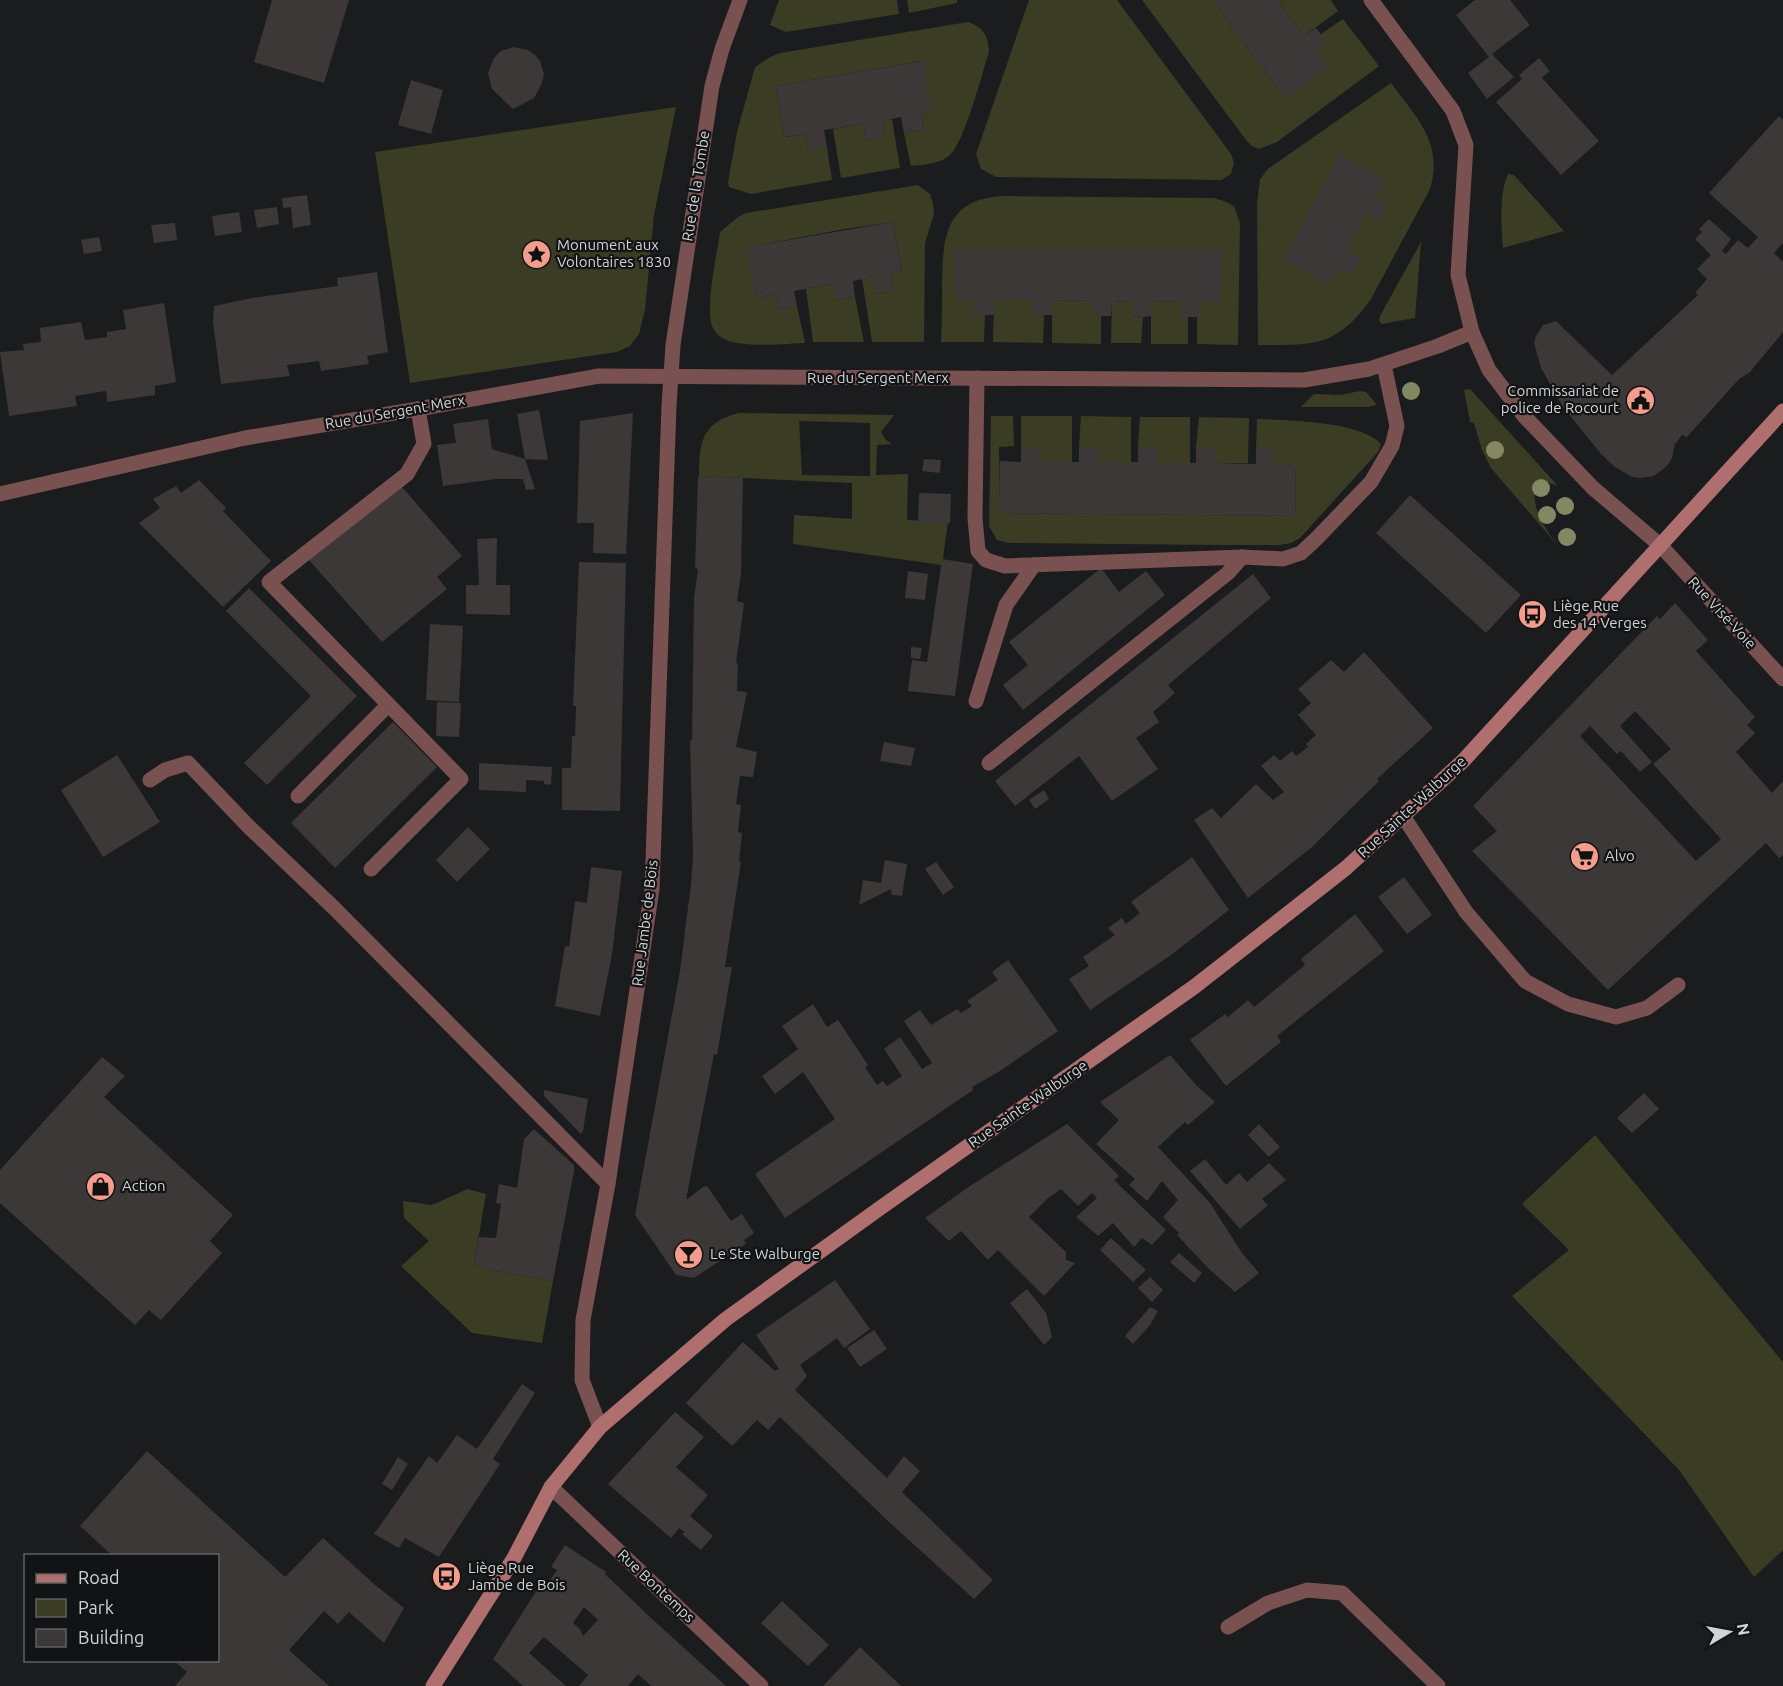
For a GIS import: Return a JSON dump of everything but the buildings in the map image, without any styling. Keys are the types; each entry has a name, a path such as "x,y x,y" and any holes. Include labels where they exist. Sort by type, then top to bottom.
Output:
{"main road":[{"name":"Rue Sainte-Walburge","path":"433,1686 514,1558 550,1487 600,1427 726,1319 1194,987 1346,868 1463,761 1783,411"}],"street":[{"name":"Rue de la Tombe","path":"670,376 712,86 722,49 740,0"},
{"path":"1371,0 1453,111 1466,145 1458,275 1472,332 1489,370 1524,416 1593,488 1660,546"},
{"name":"Rue du Sergent Merx","path":"0,494 244,438 599,376 1304,380 1384,365 1472,332"},
{"path":"977,378 975,518 978,551 986,560 1005,566 1034,566 1242,557 1282,559 1301,553 1316,539 1371,482 1392,446 1397,426 1384,365"},
{"name":"Rue Jambe de Bois","path":"600,1427 582,1380 583,1320 608,1184 652,889 670,376"},
{"path":"371,870 461,779 269,582 407,474 424,444 417,409"},
{"name":"Rue Visé-Voie","path":"1660,546 1783,679"},
{"path":"989,762 1228,573 1242,557"},
{"path":"976,701 1006,605 1034,566"},
{"path":"298,796 388,705"},
{"path":"150,780 165,770 188,764 608,1184"},
{"path":"1403,816 1466,912 1525,981 1568,1004 1616,1017 1647,1008 1678,985"},
{"name":"Rue Bontemps","path":"550,1487 761,1686"},
{"path":"1227,1627 1268,1603 1307,1590 1342,1593 1438,1686"}],"green space":[{"path":"779,0 897,0 899,14 786,32 770,25"},
{"path":"907,0 957,0 957,3 909,13"},
{"path":"1029,0 1117,0 1231,154 1234,163 1231,174 1221,180 996,177 981,169 976,154"},
{"path":"1142,0 1213,0 1285,99 1315,51 1321,34 1343,19 1379,66 1277,142 1259,149 1246,140"},
{"path":"1286,0 1331,0 1338,11 1304,36 1280,4"},
{"path":"968,22 984,32 989,51 961,137 946,158 911,166 904,133 924,130 921,114 931,112 922,61 776,86 784,137 806,134 808,149 827,147 832,180 751,194 729,187 737,132 755,67 780,53"},
{"path":"1391,83 1418,119 1430,144 1433,173 1430,189 1371,299 1346,327 1334,335 1309,343 1258,345 1257,203 1260,179 1268,169"},
{"path":"676,107 654,215 645,310 639,334 630,346 617,352 410,383 375,152"},
{"path":"892,119 900,168 841,178 833,129 863,124 866,140 885,137 882,121"},
{"path":"1508,174 1514,175 1564,231 1503,248 1502,200"},
{"path":"918,185 930,194 934,214 925,243 924,342 872,342 862,279 873,277 876,294 893,291 891,275 902,272 893,222 748,247 756,298 776,294 779,309 797,306 805,343 740,344 727,340 713,328 710,308 720,232 738,217 746,213"},
{"path":"1002,196 1214,198 1234,206 1240,223 1238,345 1197,344 1197,317 1201,302 1221,301 1221,249 955,249 955,300 974,300 975,315 985,315 984,342 941,342 944,249 951,223 969,205 983,199"},
{"path":"1421,242 1415,318 1382,324 1379,321 1380,316"},
{"path":"833,284 836,300 855,297 864,342 813,342 806,289"},
{"path":"994,300 1033,300 1044,315 1043,343 993,342"},
{"path":"1052,300 1092,301 1092,315 1101,316 1101,344 1052,343"},
{"path":"1133,301 1133,316 1143,317 1141,343 1111,343 1112,302"},
{"path":"1151,301 1182,302 1182,317 1188,317 1188,344 1151,344"},
{"path":"1470,389 1558,486 1539,479 1535,497 1543,524 1559,547 1491,468 1482,450 1474,423 1470,422 1464,390"},
{"path":"1366,392 1377,405 1301,407 1314,394 1340,395"},
{"path":"739,413 894,415 881,432 892,444 877,445 876,475 908,474 907,520 948,522 942,565 793,544 794,515 852,519 852,483 699,476 700,453 705,435 717,422","holes":["799,421 870,423 870,476 802,475"]},
{"path":"991,416 1013,416 1014,446 999,447 1000,513 1295,516 1296,464 1274,464 1274,449 1256,449 1257,419 1304,421 1341,426 1371,436 1381,444 1378,452 1300,538 1291,543 1221,545 1008,543 997,540 989,526"},
{"path":"1021,416 1072,416 1072,462 1039,462 1039,447 1021,447"},
{"path":"1081,416 1131,417 1131,462 1098,462 1098,448 1079,448"},
{"path":"1140,417 1190,417 1190,463 1157,463 1157,447 1138,447"},
{"path":"1199,417 1249,418 1248,463 1216,463 1216,448 1196,448"},
{"path":"1595,1135 1783,1362 1783,1550 1754,1577 1679,1470 1512,1296 1569,1250 1522,1204"},
{"path":"468,1189 486,1194 474,1264 490,1270 553,1281 542,1343 472,1333 401,1266 429,1241 404,1218 403,1201 432,1205"}],"place":[{"name":"Monument aux Volontaires 1830","path":"536,254"},
{"name":"Commissariat de police de Rocourt","path":"1640,400"},
{"name":"Liège Rue des 14 Verges","path":"1532,615"},
{"name":"Alvo","path":"1584,856"},
{"name":"Action","path":"101,1186"},
{"name":"Le Ste Walburge","path":"689,1254"},
{"name":"Liège Rue Jambe de Bois","path":"447,1577"}]}
